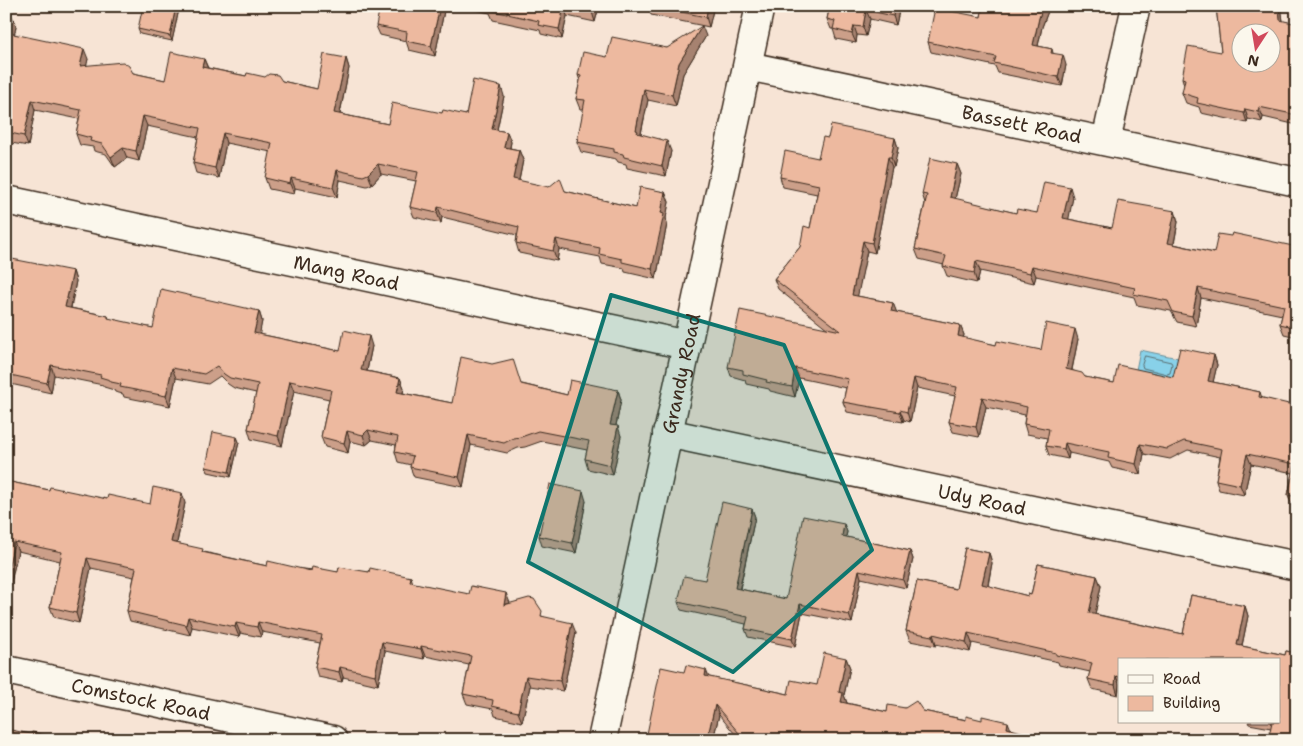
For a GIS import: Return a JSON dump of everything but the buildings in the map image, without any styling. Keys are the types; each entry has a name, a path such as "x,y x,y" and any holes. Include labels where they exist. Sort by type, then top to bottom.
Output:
{"street":[{"name":"Grandy Road","path":"602,740 760,6"},
{"path":"1106,141 1136,6"},
{"name":"Bassett Road","path":"748,66 1297,182"},
{"name":"Mang Road","path":"6,200 687,345"},
{"name":"Udy Road","path":"667,433 1297,566"},
{"name":"Comstock Road","path":"6,670 333,740"}],"highlighted area":[{"path":"611,295 784,345 872,550 733,672 528,562"}],"water":[{"path":"1140,350 1178,358 1173,383 1136,370"}]}
